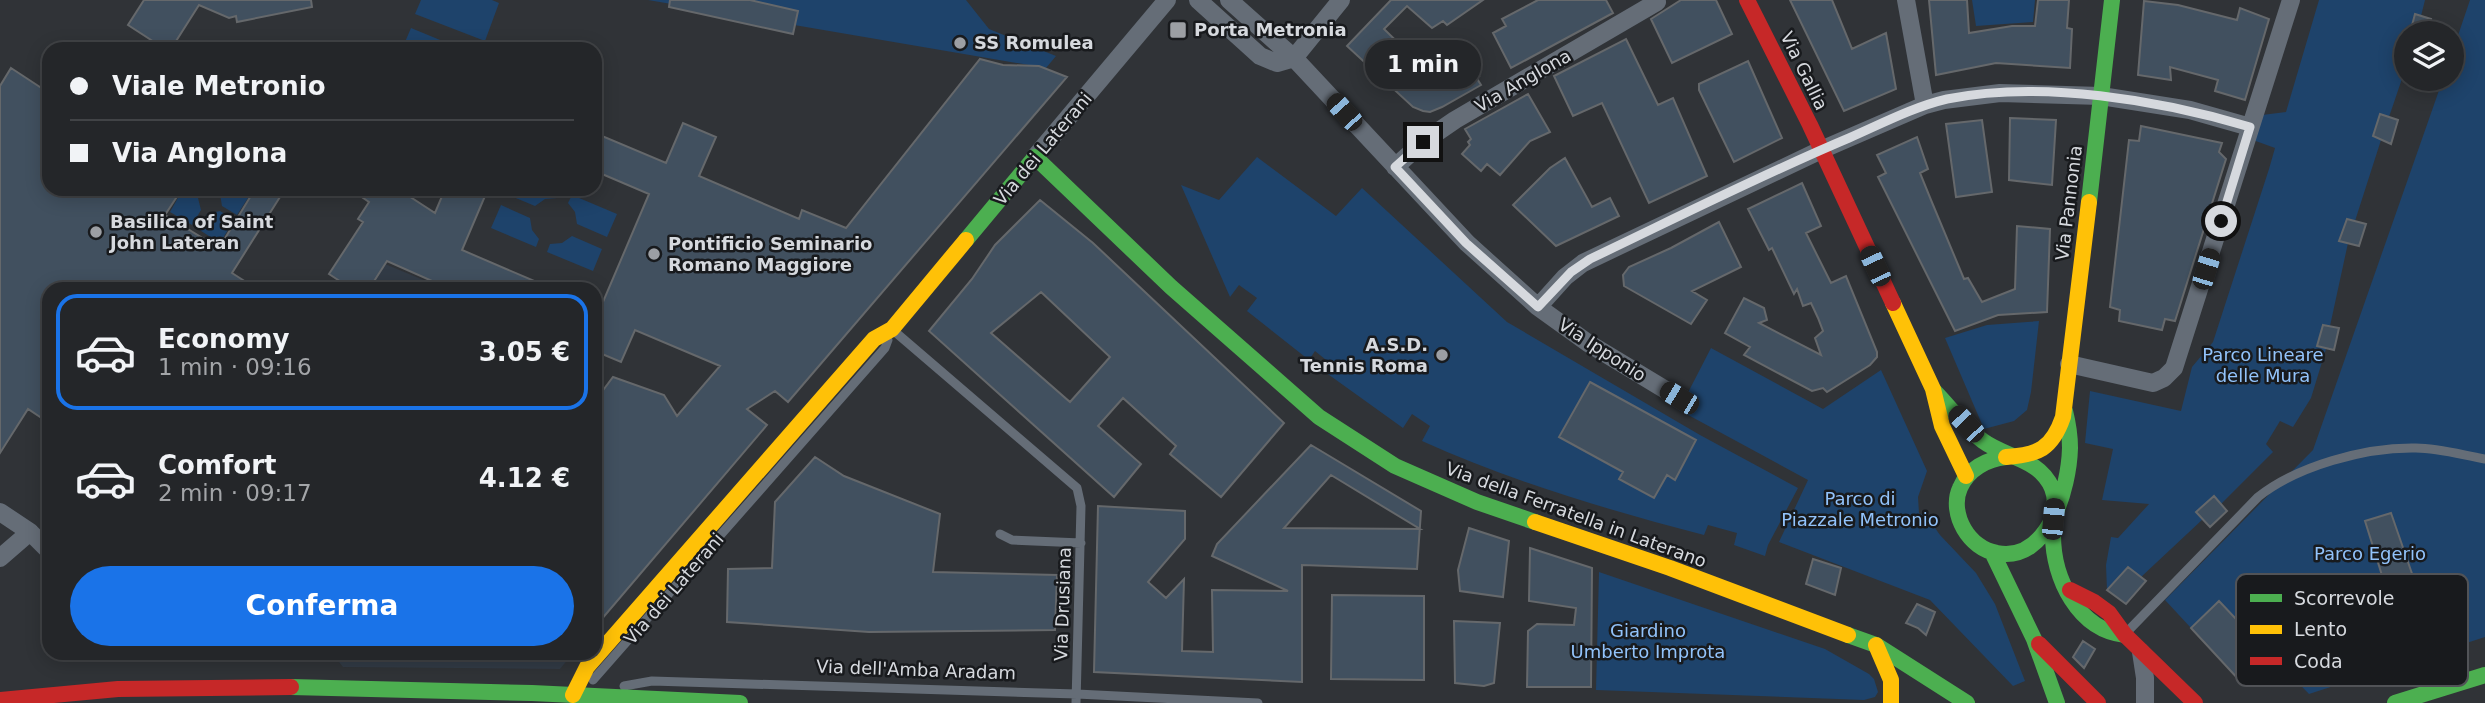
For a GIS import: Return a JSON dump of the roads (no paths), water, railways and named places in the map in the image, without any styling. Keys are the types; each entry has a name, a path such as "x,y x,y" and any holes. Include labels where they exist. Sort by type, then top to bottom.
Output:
{"main road":[{"name":"Via Gallia","path":"1747,0 1933,389"},
{"name":"Via Pannonia","path":"2065,411 2112,0"},
{"name":"Via dei Laterani","path":"602,649 874,339 892,329 1035,157"},
{"name":"Via della Ferratella in Laterano","path":"1035,157 1171,287 1284,389 1319,417 1395,466 1477,502 1658,564 1876,645 1967,703"},
{"path":"1933,389 1983,441 2036,467 2051,487 2055,503 2054,561 2063,588 2074,604 2095,625 2125,635"},
{"path":"1933,389 1942,426 1966,476"},
{"path":"2065,411 2071,434 2070,453 2065,483 2046,533 2030,547 2010,554 1992,552 1976,543 1968,536 1959,519 1958,496 1966,476 1989,460 2003,457 2021,458 2038,451 2054,436 2065,411"},
{"path":"1992,552 2034,639 2057,703"},
{"path":"2063,588 2091,600 2107,611 2141,652 2195,703"},
{"path":"2034,639 2098,703"},
{"path":"1876,645 1889,673 1891,703"},
{"name":"Via dei Laterani","path":"573,695 581,675 593,660"},
{"path":"2468,680 2485,675"},
{"name":"Via dell'Amba Aradam","path":"0,700 26,701 118,689 225,689 267,686 740,703"},
{"path":"2395,703 2450,686"},
{"path":"199,703 225,689"}],"street":[{"name":"Via dei Laterani","path":"1035,157 1167,0"},
{"path":"1198,0 1266,60 1282,63 1294,58 1341,0"},
{"name":"Via Ipponio","path":"1229,0 1294,58 1466,243 1538,307 1588,344 1679,398"},
{"path":"1906,0 1925,105"},
{"path":"2069,364 2147,382 2159,381 2170,373 2184,342 2291,0"},
{"name":"Via Anglona","path":"1395,167 1423,142 1455,120 1657,2"},
{"path":"1538,307 1565,277 1583,262 1821,150 1925,105 1963,96 2000,93 2101,96 2190,110 2250,127"},
{"path":"0,512 30,532 42,544"},
{"path":"0,558 30,532"},
{"path":"2141,652 2145,703"}],"lane":[{"name":"Via Drusiana","path":"892,329 1077,488 1081,506 1081,543 1076,698"},
{"path":"2125,635 2258,497 2293,475 2347,457 2401,449 2435,450 2485,459"},
{"path":"1000,534 1013,541 1081,543"},
{"name":"Via dell'Amba Aradam","path":"573,695 636,683 670,682 1258,703"},
{"path":"668,701 670,682"}],"place":[{"name":"Porta Metronia","path":"1178,30"},
{"name":"SS Romulea","path":"960,43"},
{"name":"Basilica of Saint John Lateran","path":"96,232"},
{"name":"Pontificio Seminario Romano Maggiore","path":"654,254"},
{"name":"A.S.D. Tennis Roma","path":"1442,355"}],"park label":[{"name":"Parco Lineare delle Mura","path":"2263,365"},
{"name":"Parco di Piazzale Metronio","path":"1860,509"},
{"name":"Parco Egerio","path":"2370,554"},
{"name":"Giardino Umberto Improta","path":"1648,641"}]}
